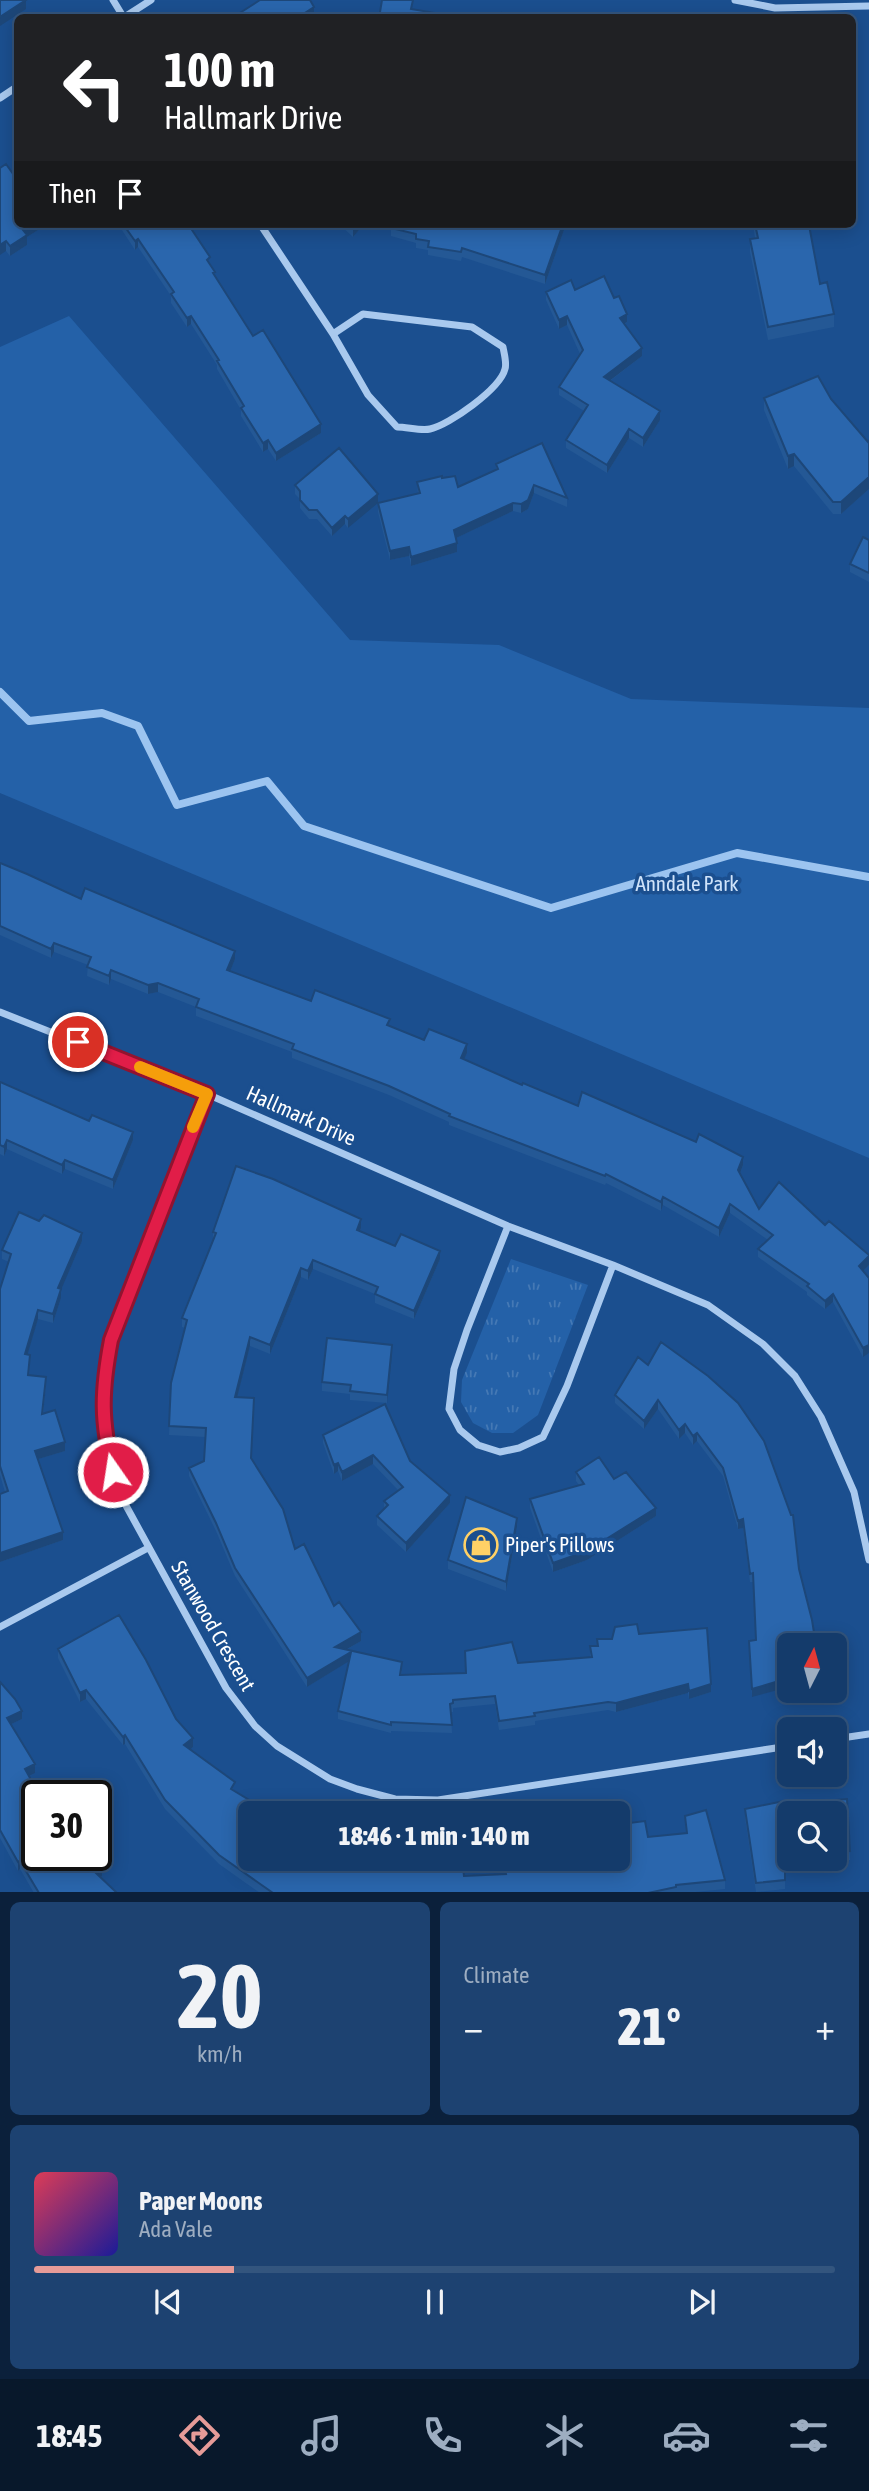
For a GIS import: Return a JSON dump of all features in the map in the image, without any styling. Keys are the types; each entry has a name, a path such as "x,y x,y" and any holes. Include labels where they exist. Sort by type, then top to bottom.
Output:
{"street":[{"path":"129,14 151,0"},
{"path":"735,0 775,8 869,5"},
{"path":"263,228 333,334 368,395 397,427 429,429 476,404 495,386 506,368 503,347 472,327 363,314 333,334"},
{"name":"Hallmark Drive","path":"0,1012 207,1094 508,1226 614,1265 708,1305 763,1344 795,1376 821,1417 854,1492 869,1560"},
{"name":"Stanwood Crescent","path":"207,1094 111,1340 104,1378 104,1435 118,1491 226,1688 256,1726 277,1746 330,1779 395,1798 438,1800 777,1748"},
{"path":"508,1226 454,1369 449,1409 460,1430 478,1445 500,1452 519,1448 543,1437 568,1386 614,1265"},
{"path":"0,1627 148,1548"},
{"path":"847,1737 869,1734"}],"green space":[{"name":"Anndale Park","path":"69,316 350,640 499,645 631,699 869,708 869,1158 0,793 0,347"},
{"path":"511,1259 588,1285 538,1415 513,1433 492,1433 473,1423 461,1402 462,1380"}],"building":[{"path":"0,0 26,0 0,17"},
{"path":"260,0 310,0 314,7 303,14 238,14"},
{"path":"382,0 413,0 411,9 441,14 380,14"},
{"path":"6,164 14,175 14,228 26,228 23,230 27,235 10,246 6,241 0,245 0,168"},
{"path":"126,228 191,228 210,257 207,260 215,272 213,273 253,336 263,330 321,424 276,453 268,440 263,443 241,408 244,406 217,361 219,360 191,316 187,318 171,294 174,292 138,239 135,241"},
{"path":"391,228 562,228 545,275 462,248 461,252 428,247 429,241 416,239 416,234"},
{"path":"756,228 810,228 820,284 827,282 834,314 768,327 750,239 758,238"},
{"path":"604,276 614,298 619,296 627,314 620,318 642,348 604,377 660,411 643,438 629,429 607,465 566,440 588,405 559,387 583,350 567,316 559,320 546,292 571,280 575,290"},
{"path":"818,376 831,399 869,441 869,477 841,502 833,502 794,454 788,456 764,398"},
{"path":"542,443 567,498 534,485 528,500 521,504 513,503 454,530 457,543 411,557 409,547 390,551 378,503 420,493 417,482 442,476 455,476 458,487 498,469 496,464"},
{"path":"339,448 378,494 348,519 345,516 332,528 317,510 309,510 300,500 300,491 295,485"},
{"path":"863,537 869,540 869,573 850,564"},
{"path":"0,863 81,899 85,888 235,951 227,970 311,1001 315,990 390,1019 387,1025 424,1040 429,1029 467,1044 461,1058 522,1085 523,1083 578,1106 582,1092 696,1142 699,1134 743,1157 738,1170 759,1209 779,1182 825,1225 829,1221 869,1255 859,1266 869,1278 869,1345 863,1348 833,1294 825,1301 807,1286 809,1284 758,1249 773,1235 730,1204 719,1228 663,1197 661,1202 606,1174 605,1176 449,1116 450,1114 389,1086 292,1049 294,1044 196,1007 199,999 158,983 148,985 111,970 109,976 87,967 91,957 54,943 51,949 0,926"},
{"path":"0,1082 89,1121 92,1115 133,1132 113,1180 65,1160 62,1165 7,1140 4,1147 0,1145"},
{"path":"236,1166 273,1179 361,1219 357,1230 395,1246 401,1234 440,1251 414,1311 375,1294 378,1287 313,1260 308,1271 301,1268 270,1345 250,1337 235,1397 254,1398 251,1458 283,1509 295,1549 304,1544 334,1606 339,1602 361,1632 335,1647 402,1662 400,1675 466,1673 465,1651 512,1642 518,1663 592,1657 590,1646 598,1646 597,1639 612,1639 615,1627 637,1624 639,1634 707,1628 711,1684 689,1691 688,1684 616,1703 534,1713 535,1716 499,1721 495,1696 453,1700 450,1704 452,1725 391,1722 391,1725 338,1711 351,1652 307,1678 235,1568 189,1468 204,1461 206,1428 169,1426 171,1383 187,1320 182,1318 216,1233 213,1232"},
{"path":"19,1212 39,1221 44,1215 82,1233 58,1288 61,1289 53,1314 38,1310 25,1354 30,1355 28,1375 46,1377 42,1414 55,1410 65,1442 35,1451 63,1532 0,1553 0,1494 8,1491 0,1466 0,1289 11,1254 2,1250"},
{"path":"327,1338 392,1345 387,1395 350,1391 351,1385 322,1382"},
{"path":"661,1342 708,1376 738,1403 764,1441 793,1515 799,1569 814,1633 777,1633 777,1682 752,1689 749,1641 756,1640 753,1573 750,1574 743,1519 738,1521 723,1468 697,1433 693,1436 685,1424 679,1430 658,1400 644,1421 615,1395 638,1357 648,1365"},
{"path":"385,1404 410,1461 450,1495 406,1543 377,1516 388,1505 384,1501 403,1487 373,1455 342,1472 338,1463 334,1465 323,1435"},
{"path":"599,1457 614,1479 626,1472 656,1508 587,1551 553,1563 530,1499 584,1484 576,1472"},
{"path":"466,1497 517,1518 506,1582 448,1560"},
{"path":"119,1615 176,1719 193,1738 184,1745 235,1782 231,1789 251,1801 238,1801 238,1868 219,1855 165,1800 125,1735 123,1737 86,1690 80,1693 58,1649"},
{"path":"0,1682 22,1711 7,1718 35,1764 25,1769 31,1780 21,1780 21,1863 18,1862 0,1830"},
{"path":"847,1799 850,1851 847,1851 847,1801 822,1801"},
{"path":"777,1802 777,1871 785,1871 785,1880 756,1883 745,1809"},
{"path":"706,1810 725,1880 676,1885 653,1892 272,1892 242,1871 463,1871 464,1876 506,1874 505,1871 630,1871 630,1823 645,1821 648,1837 687,1833 685,1816"},
{"path":"26,1871 96,1871 116,1892 38,1892"}],"waterway":[{"path":"0,692 29,721 102,713 138,726 177,805 267,781 304,826 551,908 737,853 869,877"}],"slow traffic":[{"path":"140,1067 207,1094 193,1127"}],"place":[{"name":"Piper's Pillows","path":"481,1545"}],"route":[{"path":"78,1042 207,1094 111,1340 104,1378 103,1407 104,1435 113,1472"}]}
